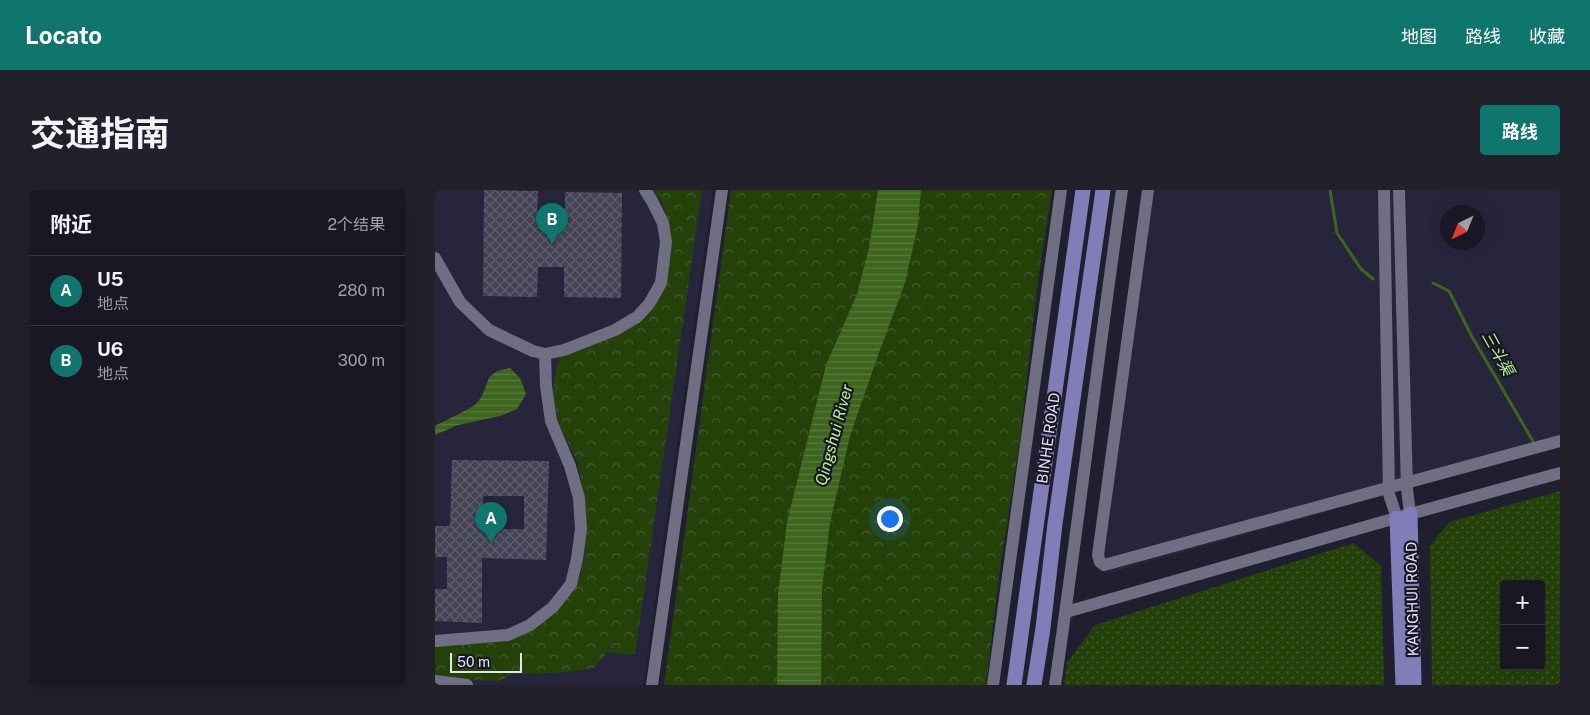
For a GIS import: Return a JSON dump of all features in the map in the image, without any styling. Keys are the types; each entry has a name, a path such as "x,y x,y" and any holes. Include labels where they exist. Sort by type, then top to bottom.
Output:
{"main road":[{"name":"BINHE ROAD","path":"1014,685 1083,190"},
{"name":"BINHE ROAD","path":"1034,685 1103,190"},
{"name":"KANGHUI ROAD","path":"1403,516 1403,685"},
{"name":"KANGHUI ROAD","path":"1403,516 1414,685"}],"street":[{"path":"435,258 460,302 489,330 533,351 545,354 564,350 615,330 637,318 649,304 661,283 667,242 663,223 653,200 645,190"},
{"path":"653,685 722,190"},
{"path":"993,685 1061,190"},
{"path":"1055,685 1123,190"},
{"path":"1148,190 1097,556 1104,565 1560,440"},
{"path":"1384,190 1389,494 1403,516"},
{"path":"1399,190 1407,482 1403,516"},
{"path":"435,641 508,635 530,625 553,607 571,584 581,529 579,498 570,466 551,421 546,386 545,354"},
{"path":"1066,612 1560,473"},
{"path":"435,681 467,685"}],"shaded area":[{"path":"435,190 713,190 643,685 435,685"},
{"path":"1144,190 1560,190 1560,446 1106,574 1093,564"}],"green space":[{"path":"651,190 702,190 635,655 607,652 594,668 558,673 513,674 498,681 435,678 435,643 511,639 571,593 581,575 585,549 586,507 578,463 558,422 553,391 556,370 560,357 618,334 664,282 671,258 671,236 663,203"},
{"path":"731,190 1052,190 1037,288 1020,440 1000,569 986,685 664,685"},
{"path":"1560,491 1560,685 1432,685 1430,546 1449,522"},
{"path":"1354,543 1381,566 1384,685 1064,685 1067,663 1095,625"}],"water":[{"name":"Qingshui River","path":"878,190 921,190 918,225 905,283 850,436 830,523 822,588 821,685 777,685 778,594 787,522 826,365 857,294 869,248"},
{"path":"510,368 520,378 526,394 517,409 500,416 458,425 435,435 435,426 477,403 490,377 494,373"}],"building":[{"path":"484,190 538,191 537,220 565,220 565,192 622,193 621,298 564,297 564,267 538,267 537,297 483,296"},
{"path":"452,460 549,461 546,560 482,558 482,623 435,621 435,589 447,589 447,557 435,557 435,526 450,526","holes":["483,496 524,496 524,529 483,529"]}],"waterway":[{"name":"三斗渠","path":"1330,190 1337,233 1361,269 1373,279"},
{"name":"三斗渠","path":"1433,283 1449,291 1471,335 1534,443"}],"place":[{"name":"U6","path":"552,244"},
{"name":"U5","path":"491,543"}]}
